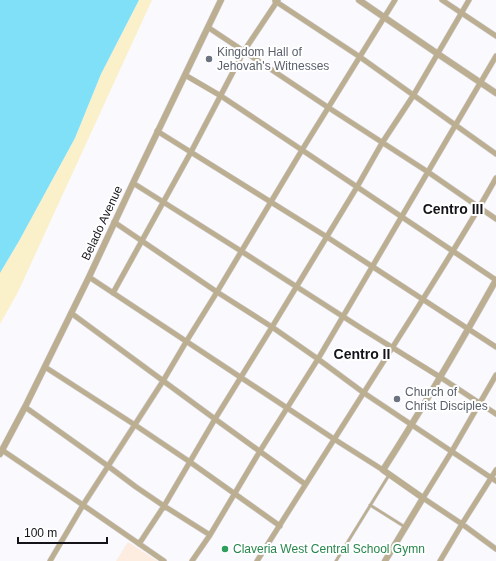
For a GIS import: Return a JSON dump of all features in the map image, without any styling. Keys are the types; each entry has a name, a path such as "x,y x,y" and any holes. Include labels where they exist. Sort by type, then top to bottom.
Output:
{"street":[{"name":"Belado Avenue","path":"1,452 25,407 89,277 157,131 209,28 221,0"},
{"path":"113,292 191,152 244,51 276,0 360,57 496,154"},
{"path":"359,0 496,93"},
{"path":"50,561 83,505 163,381 302,150 395,0"},
{"path":"442,0 496,36"},
{"path":"139,544 164,506 215,419 327,237 382,143 413,96 469,0"},
{"path":"209,28 328,108 428,172 496,220"},
{"path":"192,561 210,535 234,493 318,359 496,56"},
{"path":"185,74 221,96 496,280 412,425 383,470"},
{"path":"157,131 327,237 496,347"},
{"path":"257,561 453,252 480,208 496,178"},
{"path":"133,183 496,414"},
{"path":"114,222 217,292 272,327 364,393 496,481"},
{"path":"89,277 383,470 496,549"},
{"path":"71,313 305,484"},
{"path":"45,367 190,462 280,526"},
{"path":"385,561 496,375"},
{"path":"25,407 136,487 210,535"},
{"path":"1,452 83,505 164,561"},
{"path":"440,561 496,470"}],"lane":[{"path":"336,561 390,475"},
{"path":"370,505 405,527"}],"shaded area":[{"path":"128,542 158,561 116,561"}],"sand":[{"path":"139,0 152,0 18,292 0,324 0,273 75,138 101,74"}],"water":[{"path":"0,0 139,0 101,74 75,138 0,273"}],"place":[{"name":"Kingdom Hall of Jehovah's Witnesses","path":"209,59"},
{"name":"Church of Christ Disciples","path":"397,399"},
{"name":"Claveria West Central School Gymn","path":"225,549"}],"district":[{"name":"Centro III","path":"453,209"},
{"name":"Centro II","path":"362,354"}]}
